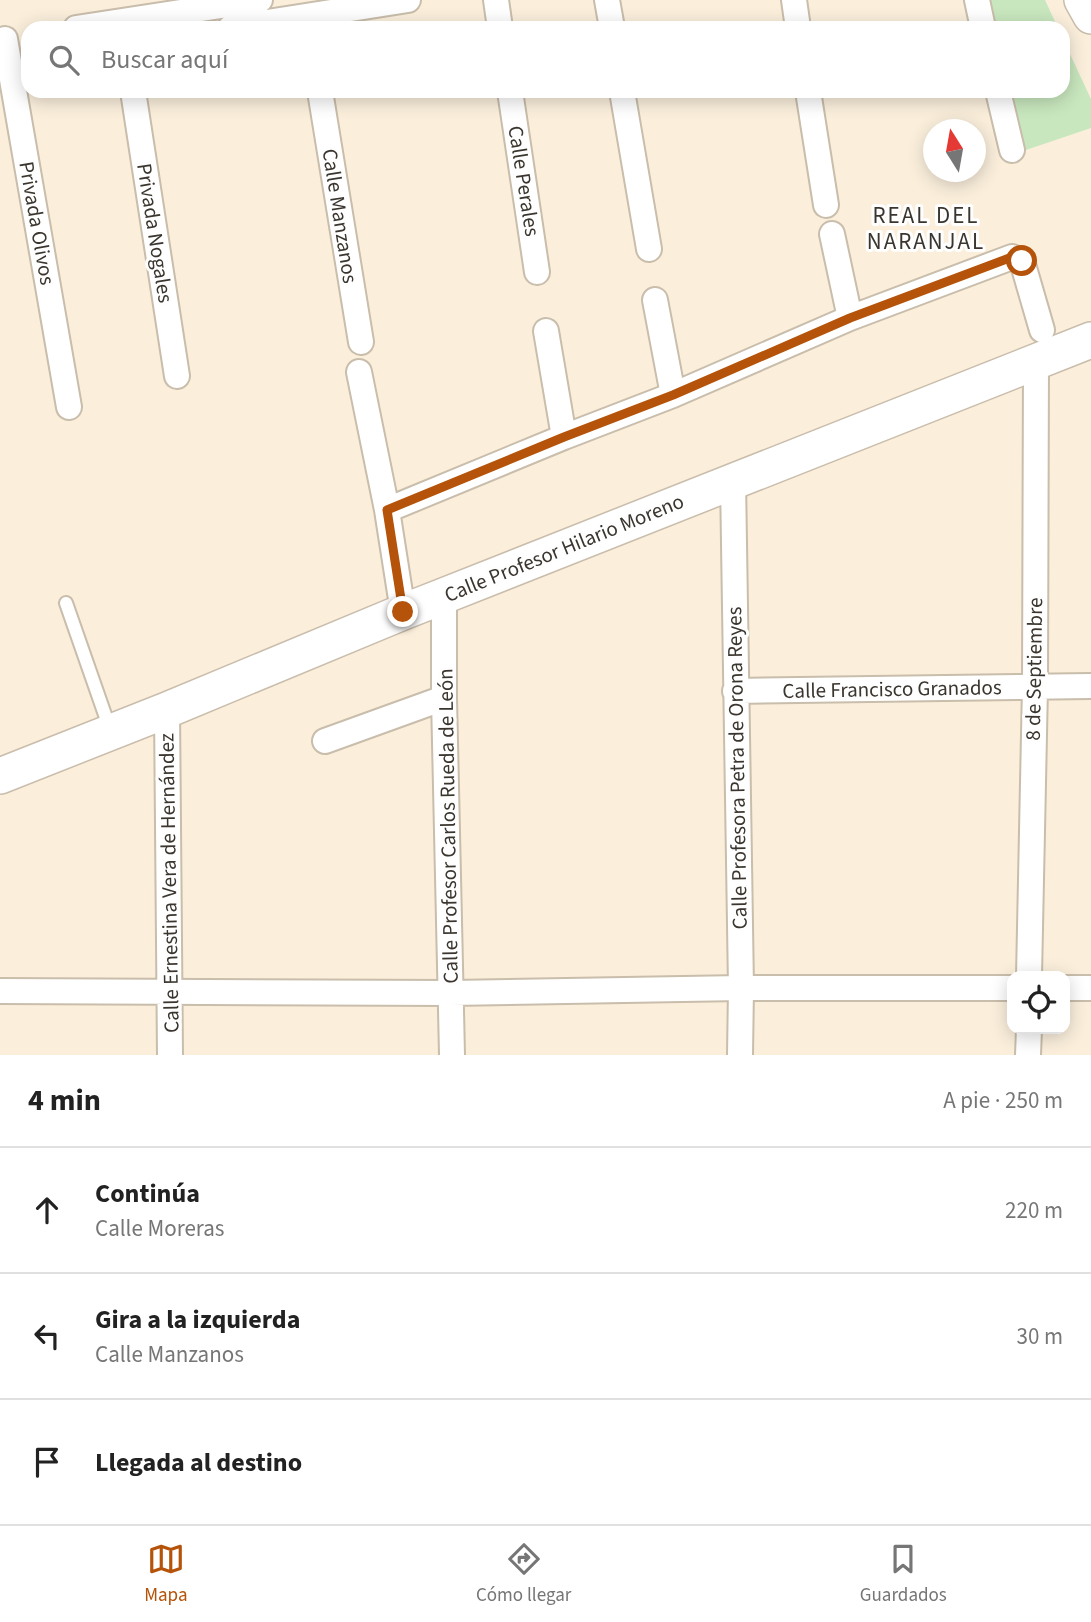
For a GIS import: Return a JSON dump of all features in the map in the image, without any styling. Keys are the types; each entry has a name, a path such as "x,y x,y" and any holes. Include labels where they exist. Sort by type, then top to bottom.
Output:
{"street":[{"path":"140,21 260,0"},
{"path":"269,21 408,0"},
{"path":"496,0 499,21"},
{"path":"607,0 611,21"},
{"path":"794,0 797,21"},
{"path":"977,0 982,21"},
{"path":"1083,0 1091,16"},
{"name":"Privada Olivos","path":"11,38 13,65 69,407"},
{"name":"Privada Nogales","path":"134,98 177,376"},
{"name":"Calle Manzanos","path":"321,98 361,342"},
{"name":"Calle Perales","path":"511,98 537,272"},
{"path":"623,98 649,249"},
{"path":"809,98 826,205"},
{"path":"1000,98 1012,150"},
{"path":"387,510 673,395 850,318 832,234"},
{"name":"8 de Septiembre","path":"850,318 1012,257 1022,261 1039,346 1029,971"},
{"path":"655,300 673,395"},
{"path":"546,331 564,437"},
{"name":"Calle Profesor Hilario Moreno","path":"0,776 733,480 1039,346 1091,340"},
{"path":"359,372 387,510 403,612"},
{"name":"Calle Profesora Petra de Orona Reyes","path":"733,480 740,1055"},
{"name":"Calle Profesor Carlos Rueda de León","path":"444,596 452,1055"},
{"name":"Calle Francisco Granados","path":"735,691 1091,686"},
{"path":"325,741 444,698"},
{"name":"Calle Ernestina Vera de Hernández","path":"167,710 170,1055"},
{"path":"0,991 451,993 741,988 1007,988"},
{"path":"1070,988 1091,988"},
{"path":"1028,1055 1029,1034"}],"lane":[{"path":"66,603 111,732"}],"green space":[{"path":"986,0 1045,0 1055,21 991,21"},
{"path":"1070,54 1091,99 1091,128 1023,151 1010,98 1070,98"}],"district":[{"name":"REAL DEL NARANJAL","path":"926,228"}],"route":[{"path":"403,612 387,510 673,395 850,318 1012,257 1022,261"}]}
